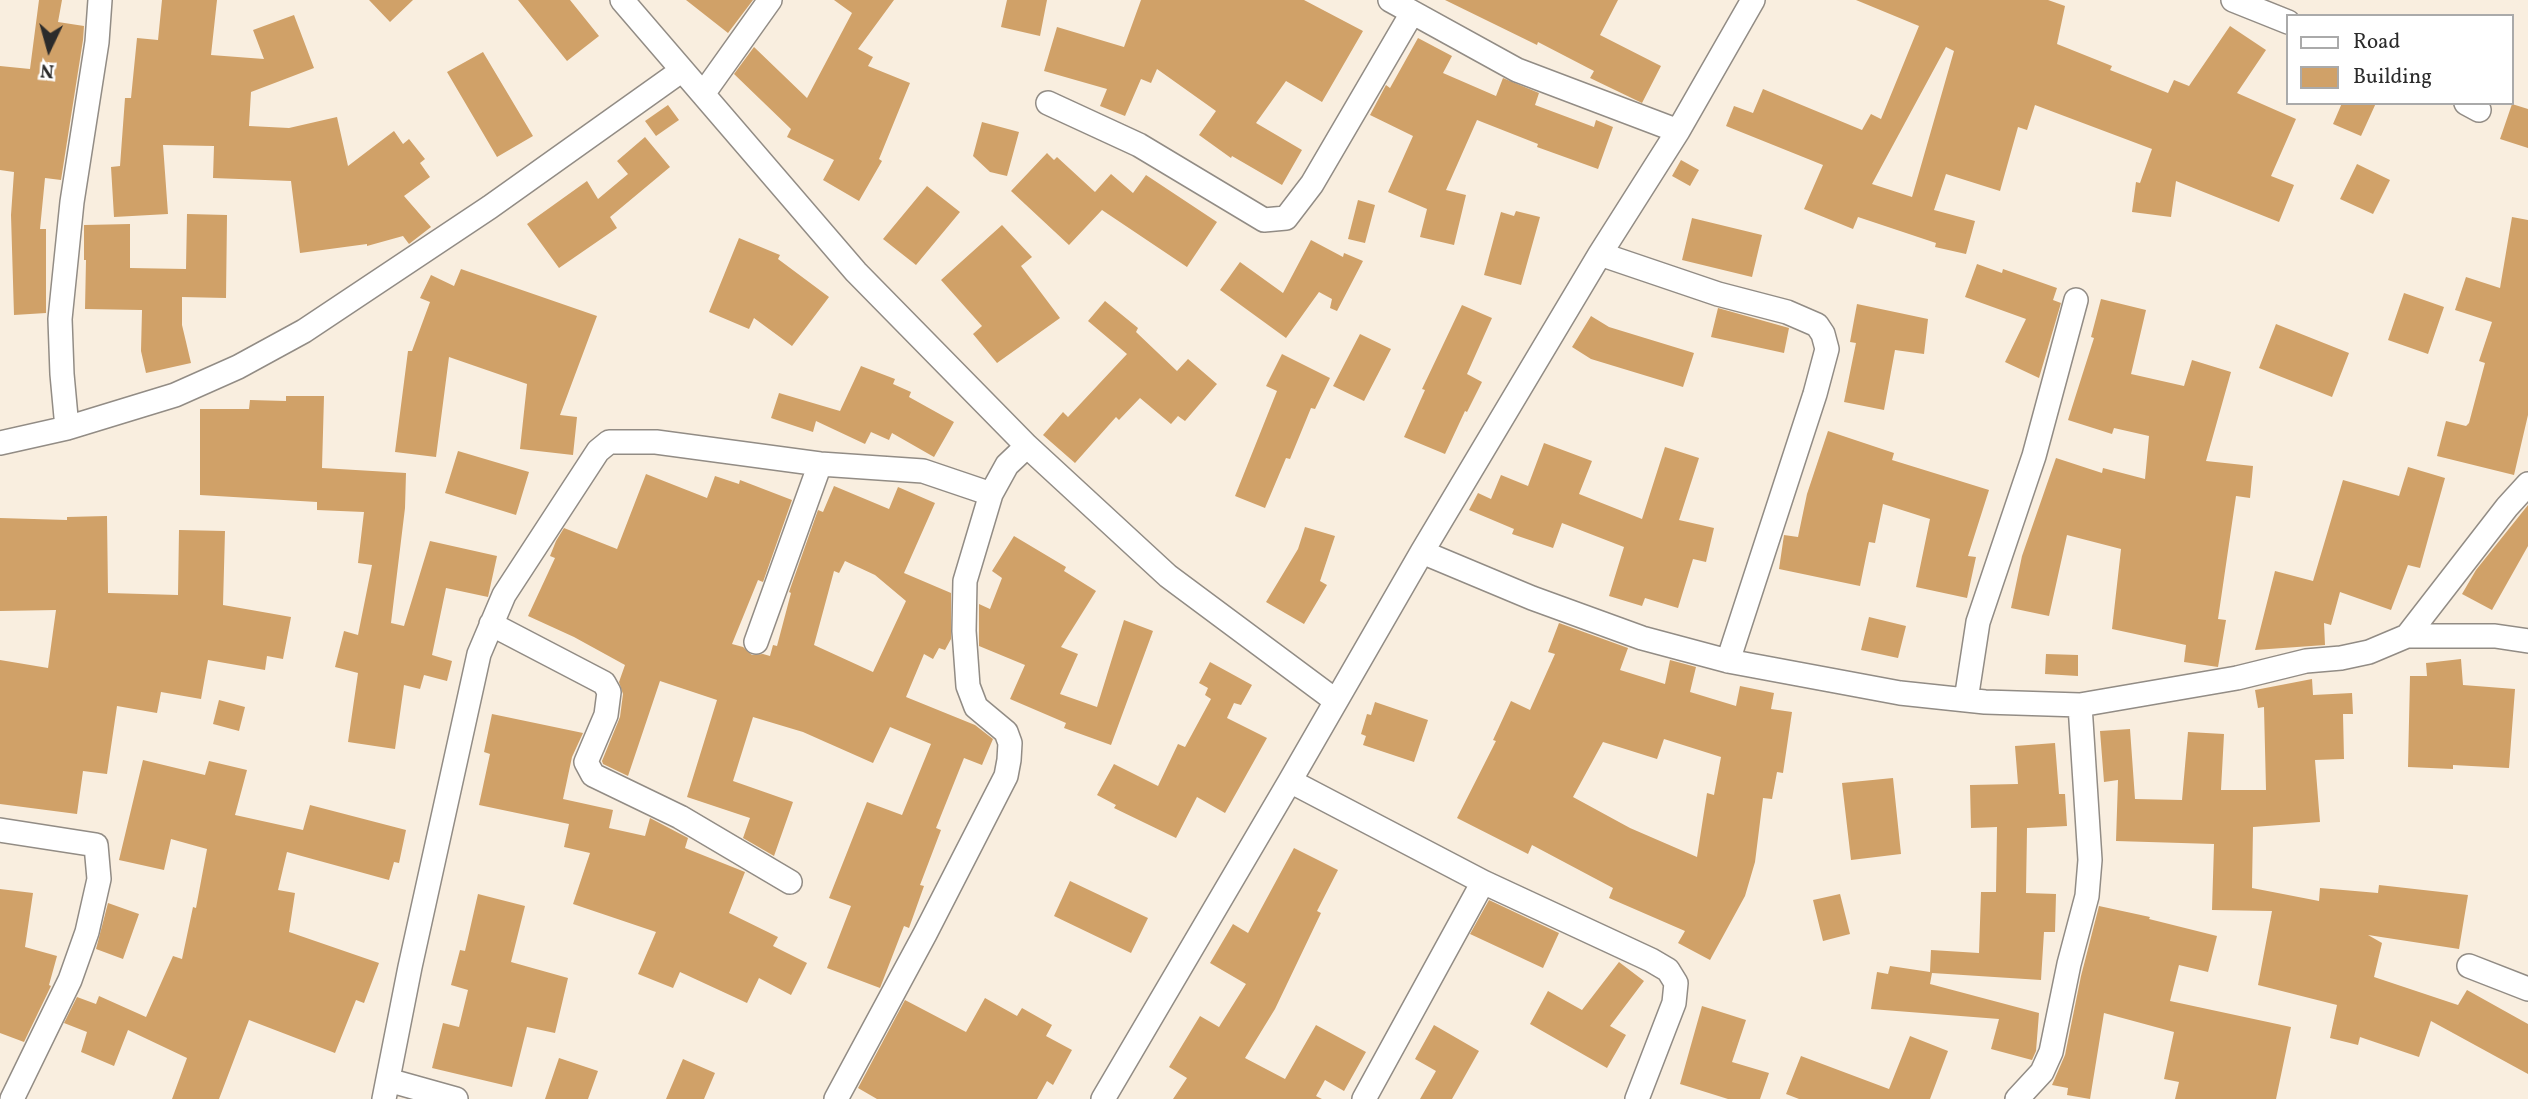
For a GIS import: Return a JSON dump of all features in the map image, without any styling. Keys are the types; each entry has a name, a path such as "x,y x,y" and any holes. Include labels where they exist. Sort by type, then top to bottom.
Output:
{"street":[{"path":"67,428 60,319 72,202 97,42 100,0"},
{"path":"622,0 856,272 1027,446 1168,576 1336,701"},
{"path":"703,94 770,0"},
{"path":"1390,0 1517,70 1678,131"},
{"path":"1103,1099 1422,552 1600,254 1678,131 1753,0"},
{"path":"2233,0 2286,21"},
{"path":"1048,103 1139,145 1264,220 1286,218 1311,184 1412,13"},
{"path":"0,443 67,428 175,395 238,367 304,331 468,222 681,71"},
{"path":"1600,254 1718,294 1787,312 1817,325 1824,334 1827,349 1815,394 1728,660"},
{"path":"1966,700 1978,622 2034,456 2076,300"},
{"path":"456,1099 386,1089 410,967 479,654 504,594 598,451 609,442 656,442 820,464 923,471 991,494"},
{"path":"836,1099 925,934 1006,775 1010,743 1006,732 976,707 968,686 964,631 965,581 991,494 1007,465 1027,446"},
{"path":"756,642 820,464"},
{"path":"2407,636 2507,507 2528,484"},
{"path":"1422,552 1532,598 1630,633 1728,660 1900,693 1966,700 2080,705 2237,678 2306,661 2341,658 2369,652 2407,636 2495,636 2528,641"},
{"path":"491,624 604,683 609,692 606,715 586,762 593,775 680,817 790,882"},
{"path":"2017,1099 2042,1072 2051,1052 2069,964 2087,896 2090,860 2080,705"},
{"path":"1290,781 1483,882 1668,970 1676,984 1674,1003 1637,1099"},
{"path":"0,830 96,845 99,879 87,932 70,980 12,1099"},
{"path":"1364,1099 1483,882"},
{"path":"2469,966 2528,989"}],"building":[{"path":"39,0 62,0 58,22 84,26 83,40 61,180 45,178 40,229 46,229 46,313 14,315 11,215 14,172 0,170 0,66 30,69"},
{"path":"162,0 217,0 211,55 264,59 253,30 294,15 314,68 251,92 249,126 289,128 337,117 348,166 394,131 403,144 409,139 425,159 420,163 430,177 404,196 431,227 409,244 403,236 367,246 300,253 291,181 213,178 214,146 163,145 168,214 114,217 111,167 120,166 125,98 131,98 137,38 158,40"},
{"path":"369,0 413,0 390,22"},
{"path":"518,0 570,0 599,36 567,61"},
{"path":"686,0 753,0 728,33"},
{"path":"834,0 894,0 858,49 873,57 868,66 910,83 879,159 882,161 859,201 823,180 834,160 787,137 791,129 734,74 754,47 807,98 852,13"},
{"path":"1007,0 1047,0 1040,36 1001,27"},
{"path":"1141,0 1304,0 1363,31 1322,102 1286,81 1256,123 1302,150 1282,185 1232,156 1231,158 1199,135 1216,111 1157,69 1151,83 1141,79 1125,116 1100,106 1107,89 1044,71 1057,27 1124,47"},
{"path":"1445,0 1618,0 1600,35 1661,66 1642,103 1590,78 1594,71"},
{"path":"1856,0 2048,0 2065,6 2057,44 2112,66 2110,70 2168,93 2174,80 2189,86 2230,26 2266,50 2237,93 2296,119 2271,176 2294,185 2279,222 2176,181 2171,217 2132,212 2136,182 2140,183 2152,149 2035,105 2027,130 2018,127 2000,191 1946,174 1934,210 1975,221 1966,254 1935,247 1936,243 1858,217 1853,229 1804,209 1823,165 1726,126 1734,106 1753,113 1763,89 1862,130 1871,114 1881,119 1919,26","holes":["1946,47 1954,51 1912,197 1872,184"]},
{"path":"1418,38 1452,56 1443,73 1496,96 1503,78 1539,93 1535,105 1594,127 1596,120 1613,127 1598,169 1537,147 1538,144 1477,120 1446,190 1466,195 1454,245 1420,237 1427,209 1388,192 1413,136 1370,115 1386,85 1390,88"},
{"path":"483,52 533,136 497,157 447,72"},
{"path":"668,105 679,120 656,136 645,121"},
{"path":"2341,105 2375,105 2361,136 2333,124"},
{"path":"2512,105 2528,109 2528,148 2500,139"},
{"path":"982,122 1019,132 1007,176 990,172 973,156"},
{"path":"645,137 670,167 610,217 617,228 559,268 527,224 587,181 598,199 628,174 617,161"},
{"path":"1047,153 1054,160 1057,157 1095,192 1111,174 1133,193 1146,175 1217,222 1187,267 1102,210 1069,245 1011,191"},
{"path":"1681,160 1699,170 1690,186 1672,176"},
{"path":"2357,164 2390,180 2373,214 2340,199"},
{"path":"927,186 960,212 916,265 883,239"},
{"path":"1358,200 1375,205 1365,243 1348,239"},
{"path":"1516,211 1540,217 1521,285 1484,275 1501,212 1514,216"},
{"path":"187,214 227,215 226,298 182,297 182,325 191,363 146,373 141,351 142,310 85,309 84,225 130,224 130,268 186,269"},
{"path":"2512,217 2528,220 2528,415 2514,475 2437,456 2446,421 2466,426 2469,423 2485,363 2479,361 2492,322 2455,310 2466,277 2500,288"},
{"path":"1692,218 1762,235 1752,277 1682,260"},
{"path":"1002,225 1032,257 1021,266 1060,318 997,363 973,334 982,326 941,280"},
{"path":"739,238 780,255 778,259 829,297 792,346 754,318 749,329 709,312"},
{"path":"1311,240 1343,257 1344,253 1363,261 1337,311 1330,308 1332,299 1319,292 1286,338 1220,290 1240,262 1283,293"},
{"path":"1977,264 2002,273 2003,269 2057,288 2053,300 2061,303 2039,378 2005,362 2026,319 1965,297"},
{"path":"461,269 597,316 560,415 577,417 573,455 520,449 527,384 449,357 436,457 395,452 408,351 412,351 430,302 420,298 431,275 454,286"},
{"path":"2404,293 2444,307 2428,354 2388,340"},
{"path":"2101,299 2146,310 2131,374 2184,386 2192,360 2231,372 2206,461 2253,466 2250,498 2236,496 2218,619 2226,620 2218,667 2184,662 2186,645 2112,629 2121,549 2067,535 2049,616 2011,608 2022,556 2056,458 2102,473 2103,468 2145,479 2149,436 2114,428 2112,434 2068,420 2094,338 2091,337"},
{"path":"1105,301 1138,328 1136,332 1177,371 1188,359 1217,384 1185,421 1178,416 1171,424 1140,398 1119,420 1116,417 1075,463 1043,435 1063,412 1068,417 1127,354 1088,321"},
{"path":"1857,304 1928,319 1924,354 1895,350 1884,410 1844,402 1856,343 1850,342"},
{"path":"1462,305 1492,318 1467,374 1482,382 1445,454 1404,437 1425,390 1422,389"},
{"path":"1718,308 1789,328 1784,353 1711,337"},
{"path":"1591,316 1609,327 1694,353 1683,387 1591,359 1572,347"},
{"path":"2276,324 2349,353 2332,397 2259,368"},
{"path":"1360,334 1391,349 1364,401 1333,386"},
{"path":"1282,354 1330,378 1315,409 1311,408 1290,459 1286,458 1265,508 1235,496 1277,391 1266,386"},
{"path":"861,366 895,379 893,384 911,392 909,397 954,422 934,457 892,433 889,440 871,432 865,444 816,421 813,432 771,418 779,393 840,411"},
{"path":"286,396 324,396 322,468 406,473 405,508 391,623 404,626 430,541 497,556 488,597 446,588 432,655 452,661 447,681 424,675 420,689 404,685 395,749 348,742 358,673 335,667 344,631 358,635 372,565 358,563 364,512 317,510 317,502 200,495 200,409 249,409 250,400 286,401"},
{"path":"1828,431 1894,453 1892,460 1989,490 1968,556 1976,557 1967,598 1916,587 1930,519 1883,504 1875,543 1869,542 1860,586 1779,569 1784,535 1798,537 1807,494"},
{"path":"1544,443 1592,461 1579,494 1642,519 1665,447 1699,458 1679,520 1714,528 1706,562 1693,559 1678,608 1645,598 1642,606 1609,596 1624,547 1562,523 1553,548 1512,534 1514,529 1469,510 1478,493 1491,499 1501,475 1528,486"},
{"path":"458,451 529,472 516,515 445,493"},
{"path":"2408,467 2445,478 2420,568 2408,565 2391,610 2340,592 2331,625 2324,623 2325,645 2255,650 2275,571 2313,581 2343,480 2399,496"},
{"path":"646,474 707,498 715,476 739,484 740,480 792,500 763,582 758,580 732,644 743,647 752,655 770,656 773,645 777,646 791,593 789,592 818,510 823,512 834,486 889,509 898,487 935,503 904,573 951,593 951,639 945,650 939,648 933,659 924,654 906,697 975,725 993,739 982,765 964,758 936,828 941,830 920,885 924,886 909,928 904,926 880,988 827,968 851,906 829,898 867,802 902,815 931,744 890,727 873,763 803,732 753,717 733,781 793,802 774,856 743,838 750,818 687,797 717,700 660,681 628,776 603,764 620,717 623,694 619,682 625,665 528,616 555,558 550,556 564,528 617,549","holes":["845,561 875,575 906,601 873,672 814,645 834,571 839,573"]},
{"path":"2528,505 2528,546 2492,610 2462,594 2476,570"},
{"path":"107,516 108,593 178,595 179,530 225,531 223,605 291,617 283,659 267,656 265,670 208,660 201,699 161,692 157,713 117,706 107,774 83,771 77,814 0,804 0,660 48,668 56,610 0,611 0,518 67,520 67,517"},
{"path":"1305,527 1335,536 1320,581 1327,585 1304,624 1266,602 1298,549"},
{"path":"1014,536 1066,567 1064,571 1096,591 1061,647 1078,654 1060,694 1097,707 1124,620 1153,631 1111,745 1064,728 1066,723 1010,699 1025,665 979,646 979,604 990,609 1002,578 992,571"},
{"path":"1869,617 1906,626 1898,658 1861,650"},
{"path":"1559,623 1628,648 1620,670 1665,684 1670,660 1696,667 1690,692 1736,706 1740,686 1774,693 1771,709 1792,712 1783,773 1777,772 1772,799 1763,798 1755,862 1745,896 1710,960 1678,943 1685,931 1609,898 1613,888 1532,845 1528,854 1457,818 1496,741 1493,740 1511,701 1530,710 1555,654 1548,652","holes":["1664,739 1721,757 1714,795 1707,793 1697,857 1630,828 1573,797 1603,742 1657,759"]},
{"path":"2046,654 2078,655 2078,676 2045,674"},
{"path":"2461,659 2463,685 2515,689 2509,768 2453,765 2453,769 2408,767 2410,676 2427,676 2426,663"},
{"path":"1210,662 1252,685 1241,705 1234,703 1227,718 1267,738 1225,813 1197,797 1176,838 1114,808 1116,805 1097,795 1114,764 1158,786 1178,744 1185,747 1211,699 1205,695 1208,688 1199,683"},
{"path":"2312,679 2313,695 2352,693 2353,714 2343,714 2344,759 2315,760 2320,822 2253,827 2252,888 2319,901 2320,888 2378,893 2379,885 2468,895 2459,949 2368,935 2382,943 2374,977 2458,1005 2467,990 2528,1024 2528,1074 2431,1021 2419,1057 2360,1037 2358,1045 2330,1038 2337,1005 2258,985 2272,911 2212,910 2214,844 2116,841 2118,780 2104,782 2100,731 2130,729 2135,799 2182,800 2188,732 2224,734 2221,790 2266,790 2264,707 2258,708 2255,690"},
{"path":"219,700 245,707 239,731 213,724"},
{"path":"1375,702 1428,720 1414,762 1363,745 1366,736 1361,734 1367,714 1371,715"},
{"path":"492,714 583,733 572,757 563,799 613,810 609,828 645,836 650,818 688,838 685,848 745,872 729,913 778,937 773,946 807,963 791,995 759,978 747,1003 680,972 673,988 638,974 656,932 573,904 590,853 564,847 569,824 479,805 490,754 484,752"},
{"path":"2055,743 2059,794 2065,794 2067,826 2027,828 2026,893 2056,894 2055,932 2044,932 2041,980 1932,973 1930,984 2039,1013 2036,1051 2032,1060 1991,1049 1999,1019 1871,1009 1877,972 1888,974 1890,966 1930,972 1931,950 1979,953 1981,892 1996,892 1997,827 1971,828 1970,785 2018,784 2015,746"},
{"path":"143,760 205,775 209,761 247,770 235,815 303,830 310,805 406,830 399,863 394,862 389,880 287,852 278,890 295,893 289,932 379,963 364,1003 356,1000 335,1053 249,1020 219,1099 172,1099 187,1058 128,1030 114,1066 81,1052 87,1032 64,1023 77,997 96,1004 99,996 146,1017 173,956 182,959 193,907 196,908 207,849 171,839 164,870 119,860"},
{"path":"1893,778 1901,854 1851,860 1842,783"},
{"path":"1294,848 1338,870 1317,911 1321,913 1275,1009 1245,1058 1285,1079 1316,1025 1366,1052 1344,1091 1325,1080 1316,1096 1322,1099 1173,1099 1187,1078 1169,1067 1200,1016 1219,1027 1246,984 1210,963 1233,924 1248,933"},
{"path":"1070,881 1148,918 1131,953 1054,916"},
{"path":"0,889 33,893 25,947 57,956 49,985 51,986 24,1042 0,1033"},
{"path":"478,894 525,906 511,962 568,978 555,1033 527,1027 512,1087 432,1068 443,1023 459,1027 468,990 451,985 460,950 465,951"},
{"path":"1840,894 1850,934 1823,941 1813,900"},
{"path":"1489,900 1559,933 1543,968 1470,934"},
{"path":"108,903 139,914 123,959 96,949"},
{"path":"2099,906 2217,936 2208,972 2179,965 2170,1001 2291,1027 2276,1099 2175,1099 2179,1082 2164,1079 2174,1032 2104,1013 2090,1099 2067,1095 2068,1088 2052,1085 2065,1055"},
{"path":"1619,962 1644,981 1610,1026 1626,1035 1607,1068 1530,1024 1548,991 1582,1010"},
{"path":"985,998 1017,1016 1022,1008 1052,1025 1046,1036 1072,1050 1053,1085 1047,1081 1037,1099 877,1099 858,1088 905,1000 966,1032"},
{"path":"1702,1006 1746,1020 1732,1062 1769,1073 1760,1099 1728,1099 1680,1084"},
{"path":"1434,1025 1479,1051 1452,1099 1420,1099 1436,1071 1415,1059"},
{"path":"1910,1036 1948,1051 1930,1099 1799,1099 1786,1094 1801,1056 1889,1089"},
{"path":"559,1058 598,1071 588,1099 545,1099"},
{"path":"683,1059 715,1073 704,1099 666,1099"}]}
